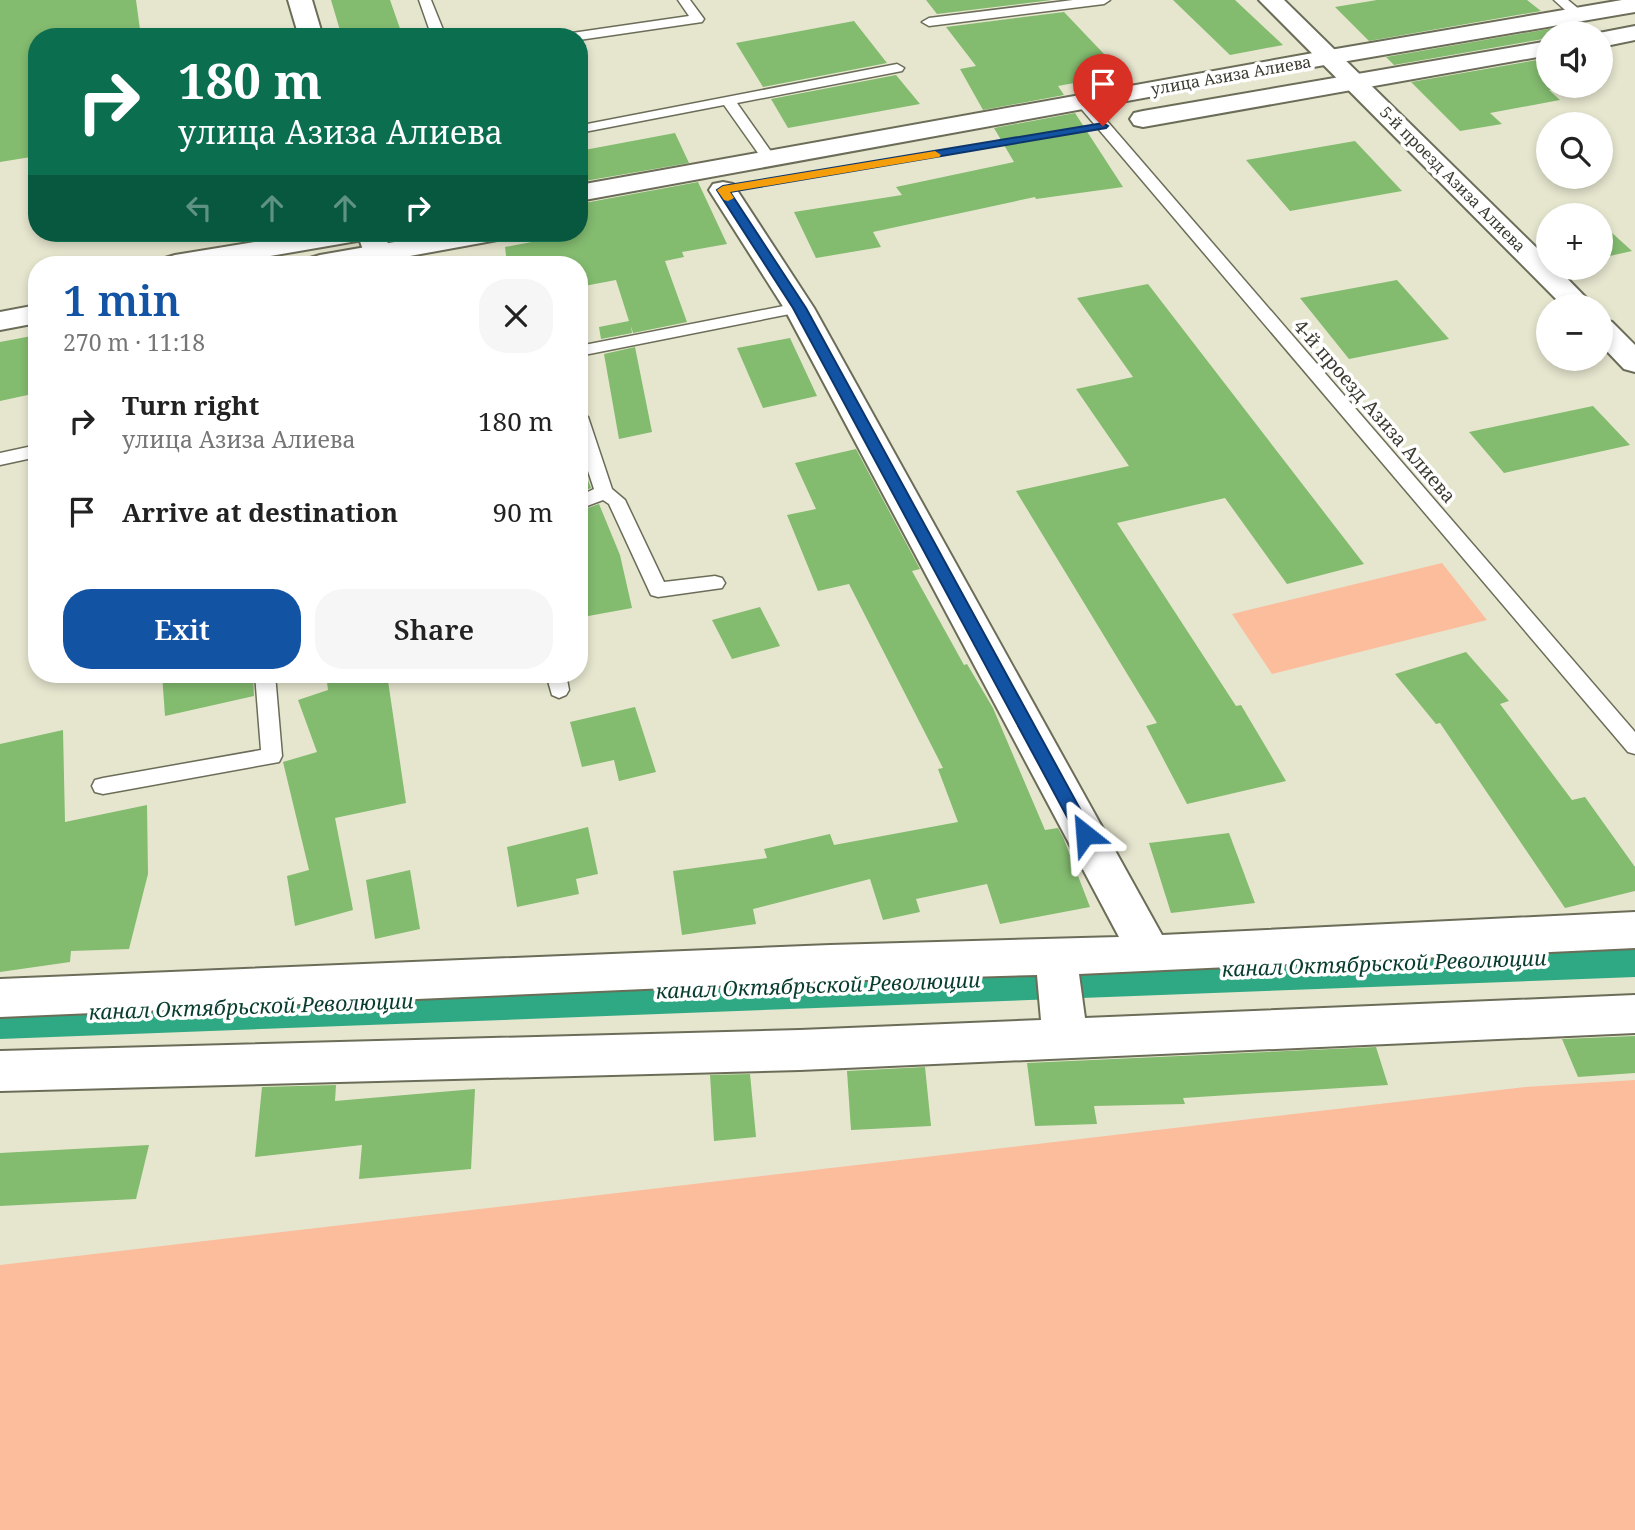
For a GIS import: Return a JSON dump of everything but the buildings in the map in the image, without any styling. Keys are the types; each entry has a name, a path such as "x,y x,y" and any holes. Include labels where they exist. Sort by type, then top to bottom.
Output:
{"street":[{"path":"300,0 308,28"},
{"name":"5-й проезд Азиза Алиева","path":"1271,0 1567,294"},
{"name":"улица Азиза Алиева","path":"588,191 1330,57 1569,7 1635,5"},
{"path":"1613,37 1635,33"},
{"name":"улица Азиза Алиева","path":"1072,132 1536,50"},
{"path":"588,214 873,165"},
{"path":"723,190 799,308 1150,954"},
{"path":"222,256 304,242"},
{"path":"340,256 374,244 395,242"},
{"path":"0,295 28,290"},
{"path":"0,321 28,316"},
{"path":"1613,340 1635,362"},
{"path":"0,998 1056,955 1150,954 1635,930"},
{"path":"1056,955 1065,1037"},
{"path":"0,1071 800,1050 1635,1014"}],"lane":[{"path":"425,0 436,28"},
{"path":"588,35 697,19 684,0"},
{"path":"929,22 1104,0"},
{"path":"588,128 897,68"},
{"path":"728,100 770,160"},
{"name":"4-й проезд Азиза Алиева","path":"1083,102 1635,746"},
{"path":"588,349 799,308"},
{"path":"588,444 604,492 616,500 658,590 715,583"},
{"path":"0,458 28,453"},
{"path":"588,499 604,492"},
{"path":"103,786 272,756 266,683"}],"shaded area":[{"path":"1442,563 1487,620 1272,674 1232,614"},
{"path":"1635,1080 1635,1530 0,1530 0,1265 1525,1087"}],"waterway":[{"name":"канал Октябрьской Революции","path":"0,1016 1635,955"}],"slow traffic":[{"path":"728,198 723,190 935,155"}],"route":[{"path":"1085,834 799,308 723,190 1103,126"}]}
